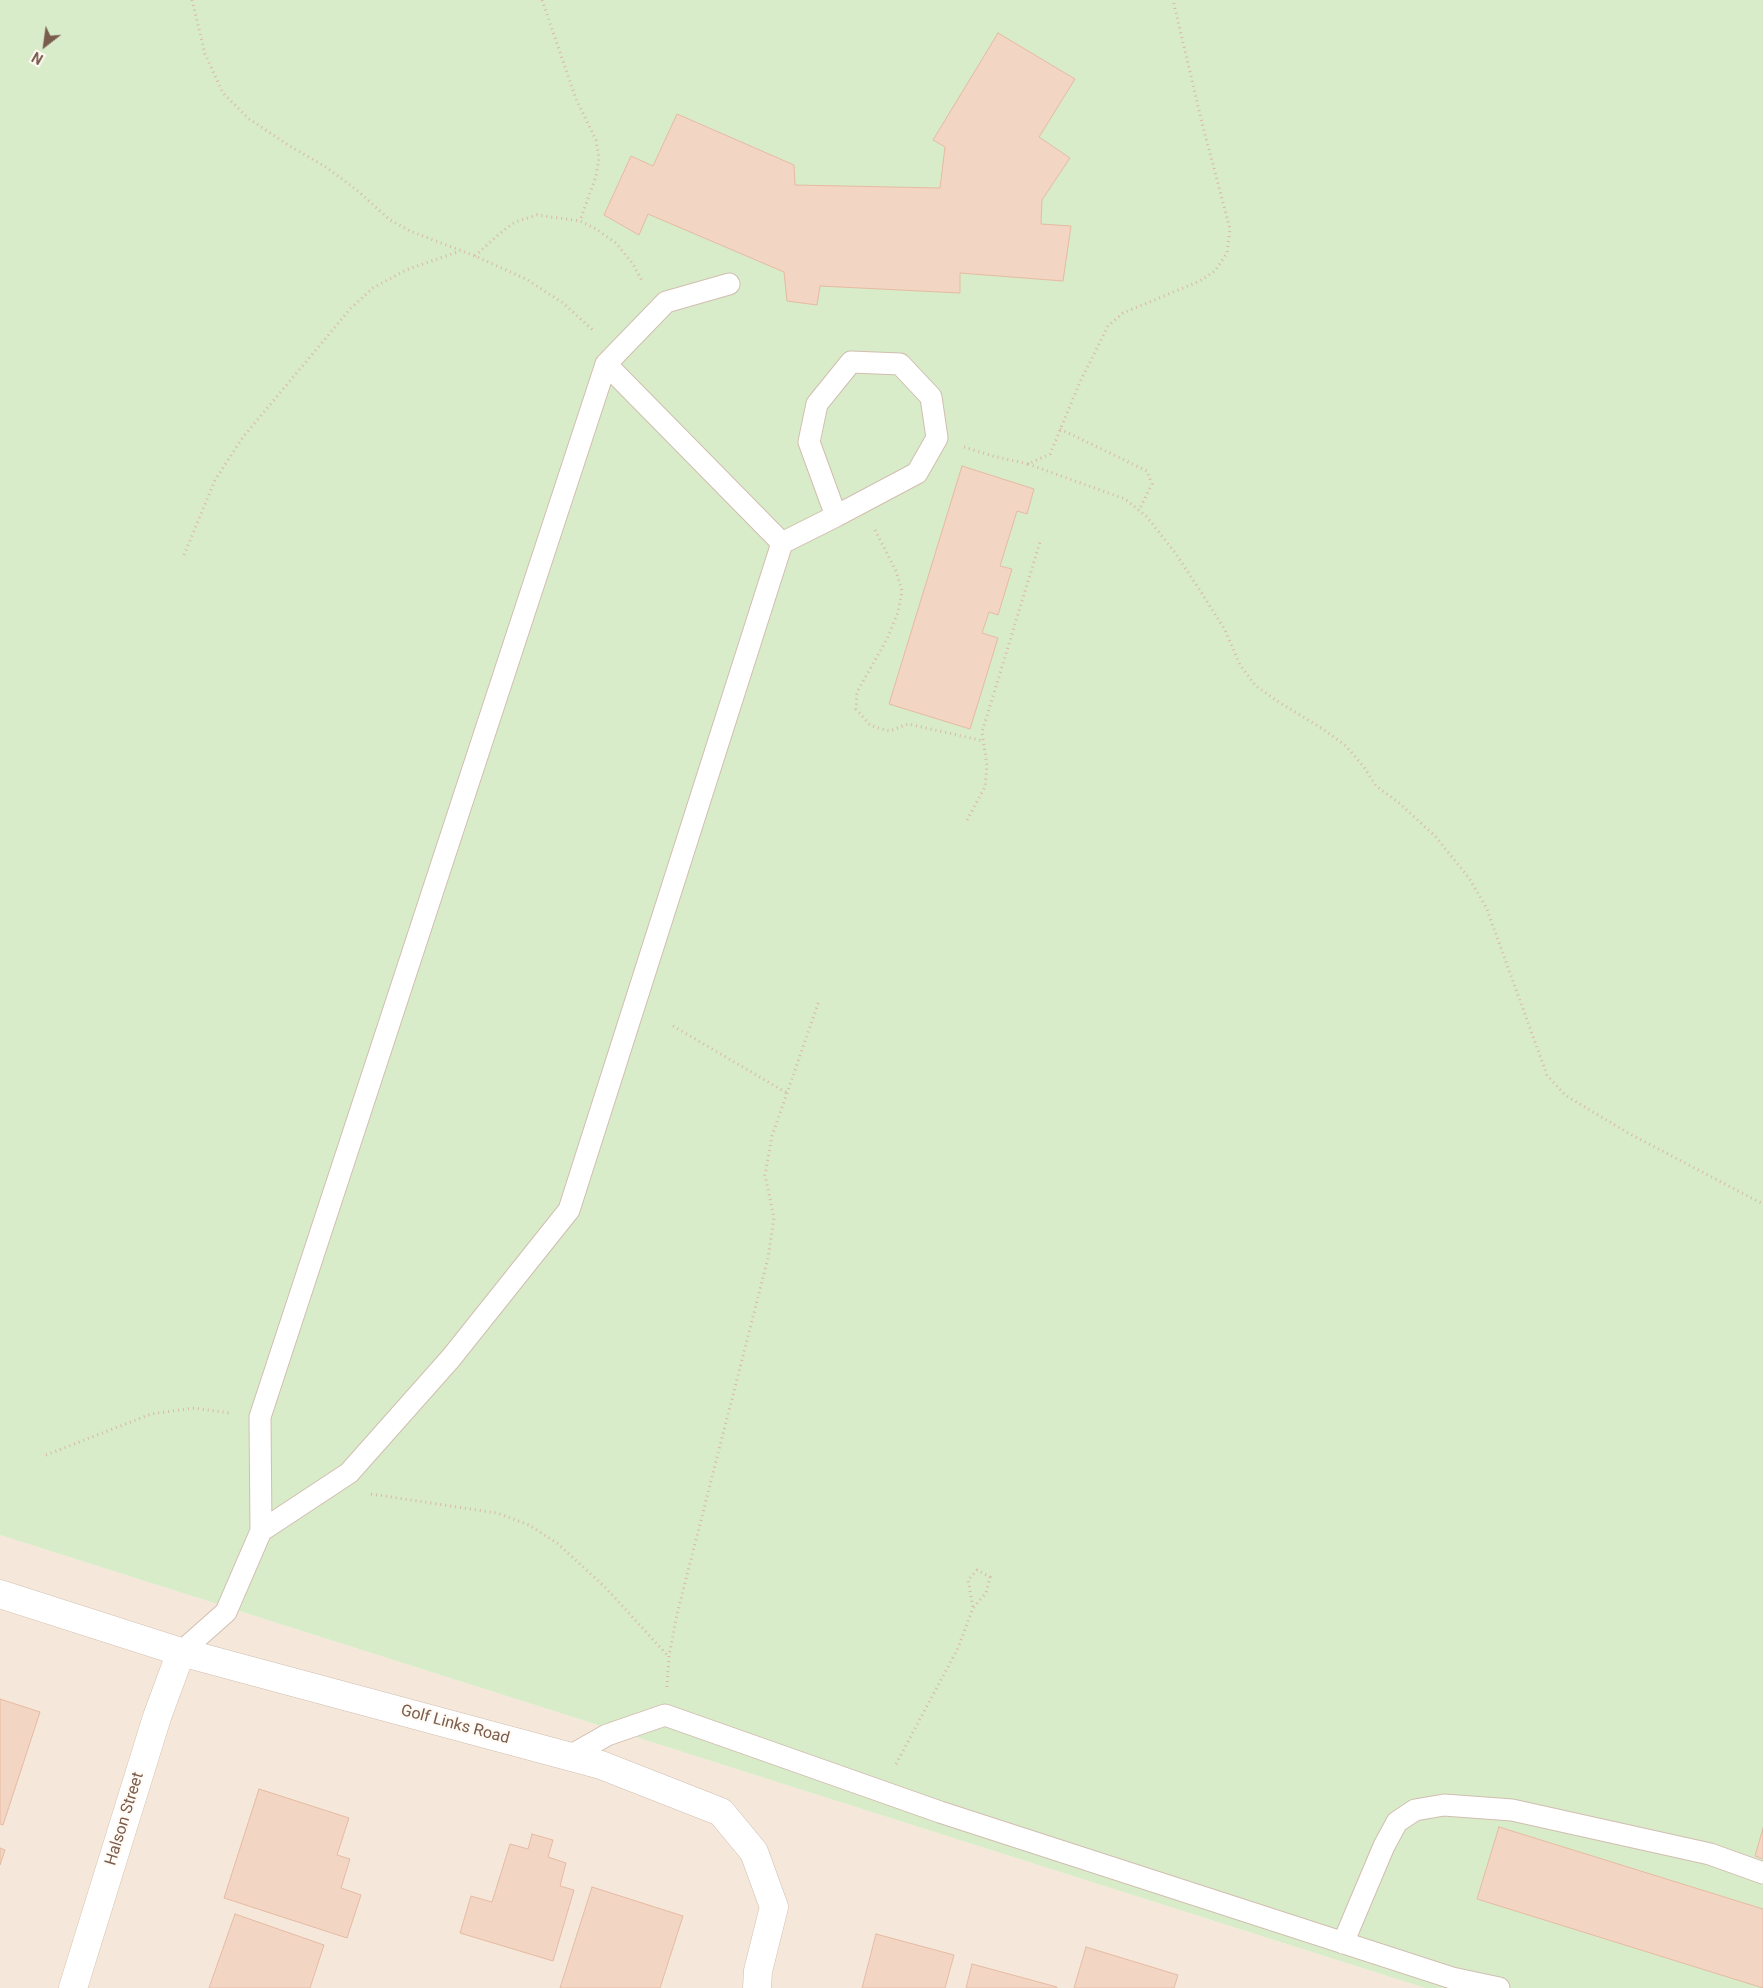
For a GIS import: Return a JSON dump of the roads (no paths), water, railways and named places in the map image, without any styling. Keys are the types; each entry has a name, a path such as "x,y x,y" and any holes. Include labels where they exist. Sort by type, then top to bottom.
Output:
{"street":[{"name":"Golf Links Road","path":"0,1594 181,1652 601,1765 721,1812 754,1852 774,1907 758,1971 757,1988"},
{"name":"Halson Street","path":"73,1988 157,1717 181,1652"}],"lane":[{"path":"181,1652 226,1612 261,1531 260,1417 612,358 666,302 729,284"},
{"path":"612,358 782,543"},
{"path":"261,1531 349,1473 451,1358 569,1210 782,543 836,516 917,473 937,438 931,397 900,364 851,362 817,404 809,442 836,516"},
{"path":"570,1756 607,1735 665,1715 940,1812 1452,1978 1499,1988"},
{"path":"1343,1942 1384,1846 1397,1822 1415,1810 1444,1805 1512,1810 1710,1854 1763,1873"}]}
